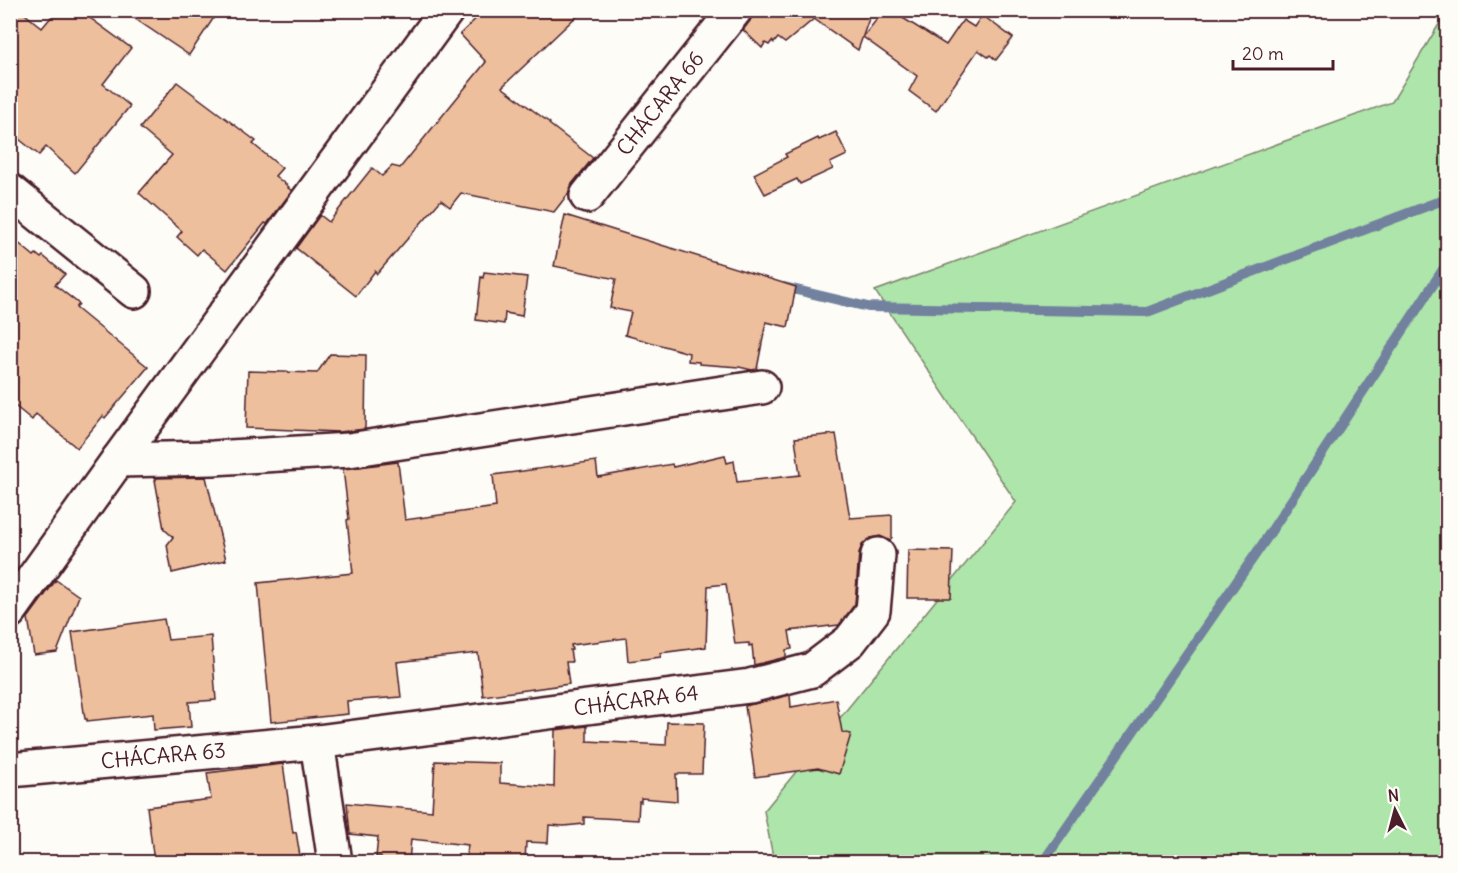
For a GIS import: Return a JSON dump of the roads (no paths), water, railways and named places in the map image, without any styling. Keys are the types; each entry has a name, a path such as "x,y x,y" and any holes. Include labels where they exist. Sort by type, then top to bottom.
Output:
{"street":[{"path":"10,611 447,10"},
{"name":"CHÁCARA 66","path":"587,196 735,10"},
{"path":"10,191 134,291"},
{"path":"118,460 213,458 349,450 762,387"},
{"name":"CHÁCARA 64","path":"317,742 750,686 812,670 850,641 873,611 878,555"},
{"path":"317,742 335,862"},
{"name":"CHÁCARA 63","path":"10,770 317,742"}],"waterway":[{"path":"784,287 868,307 1147,312 1448,198"},
{"path":"1043,862 1264,542 1448,262"}]}
